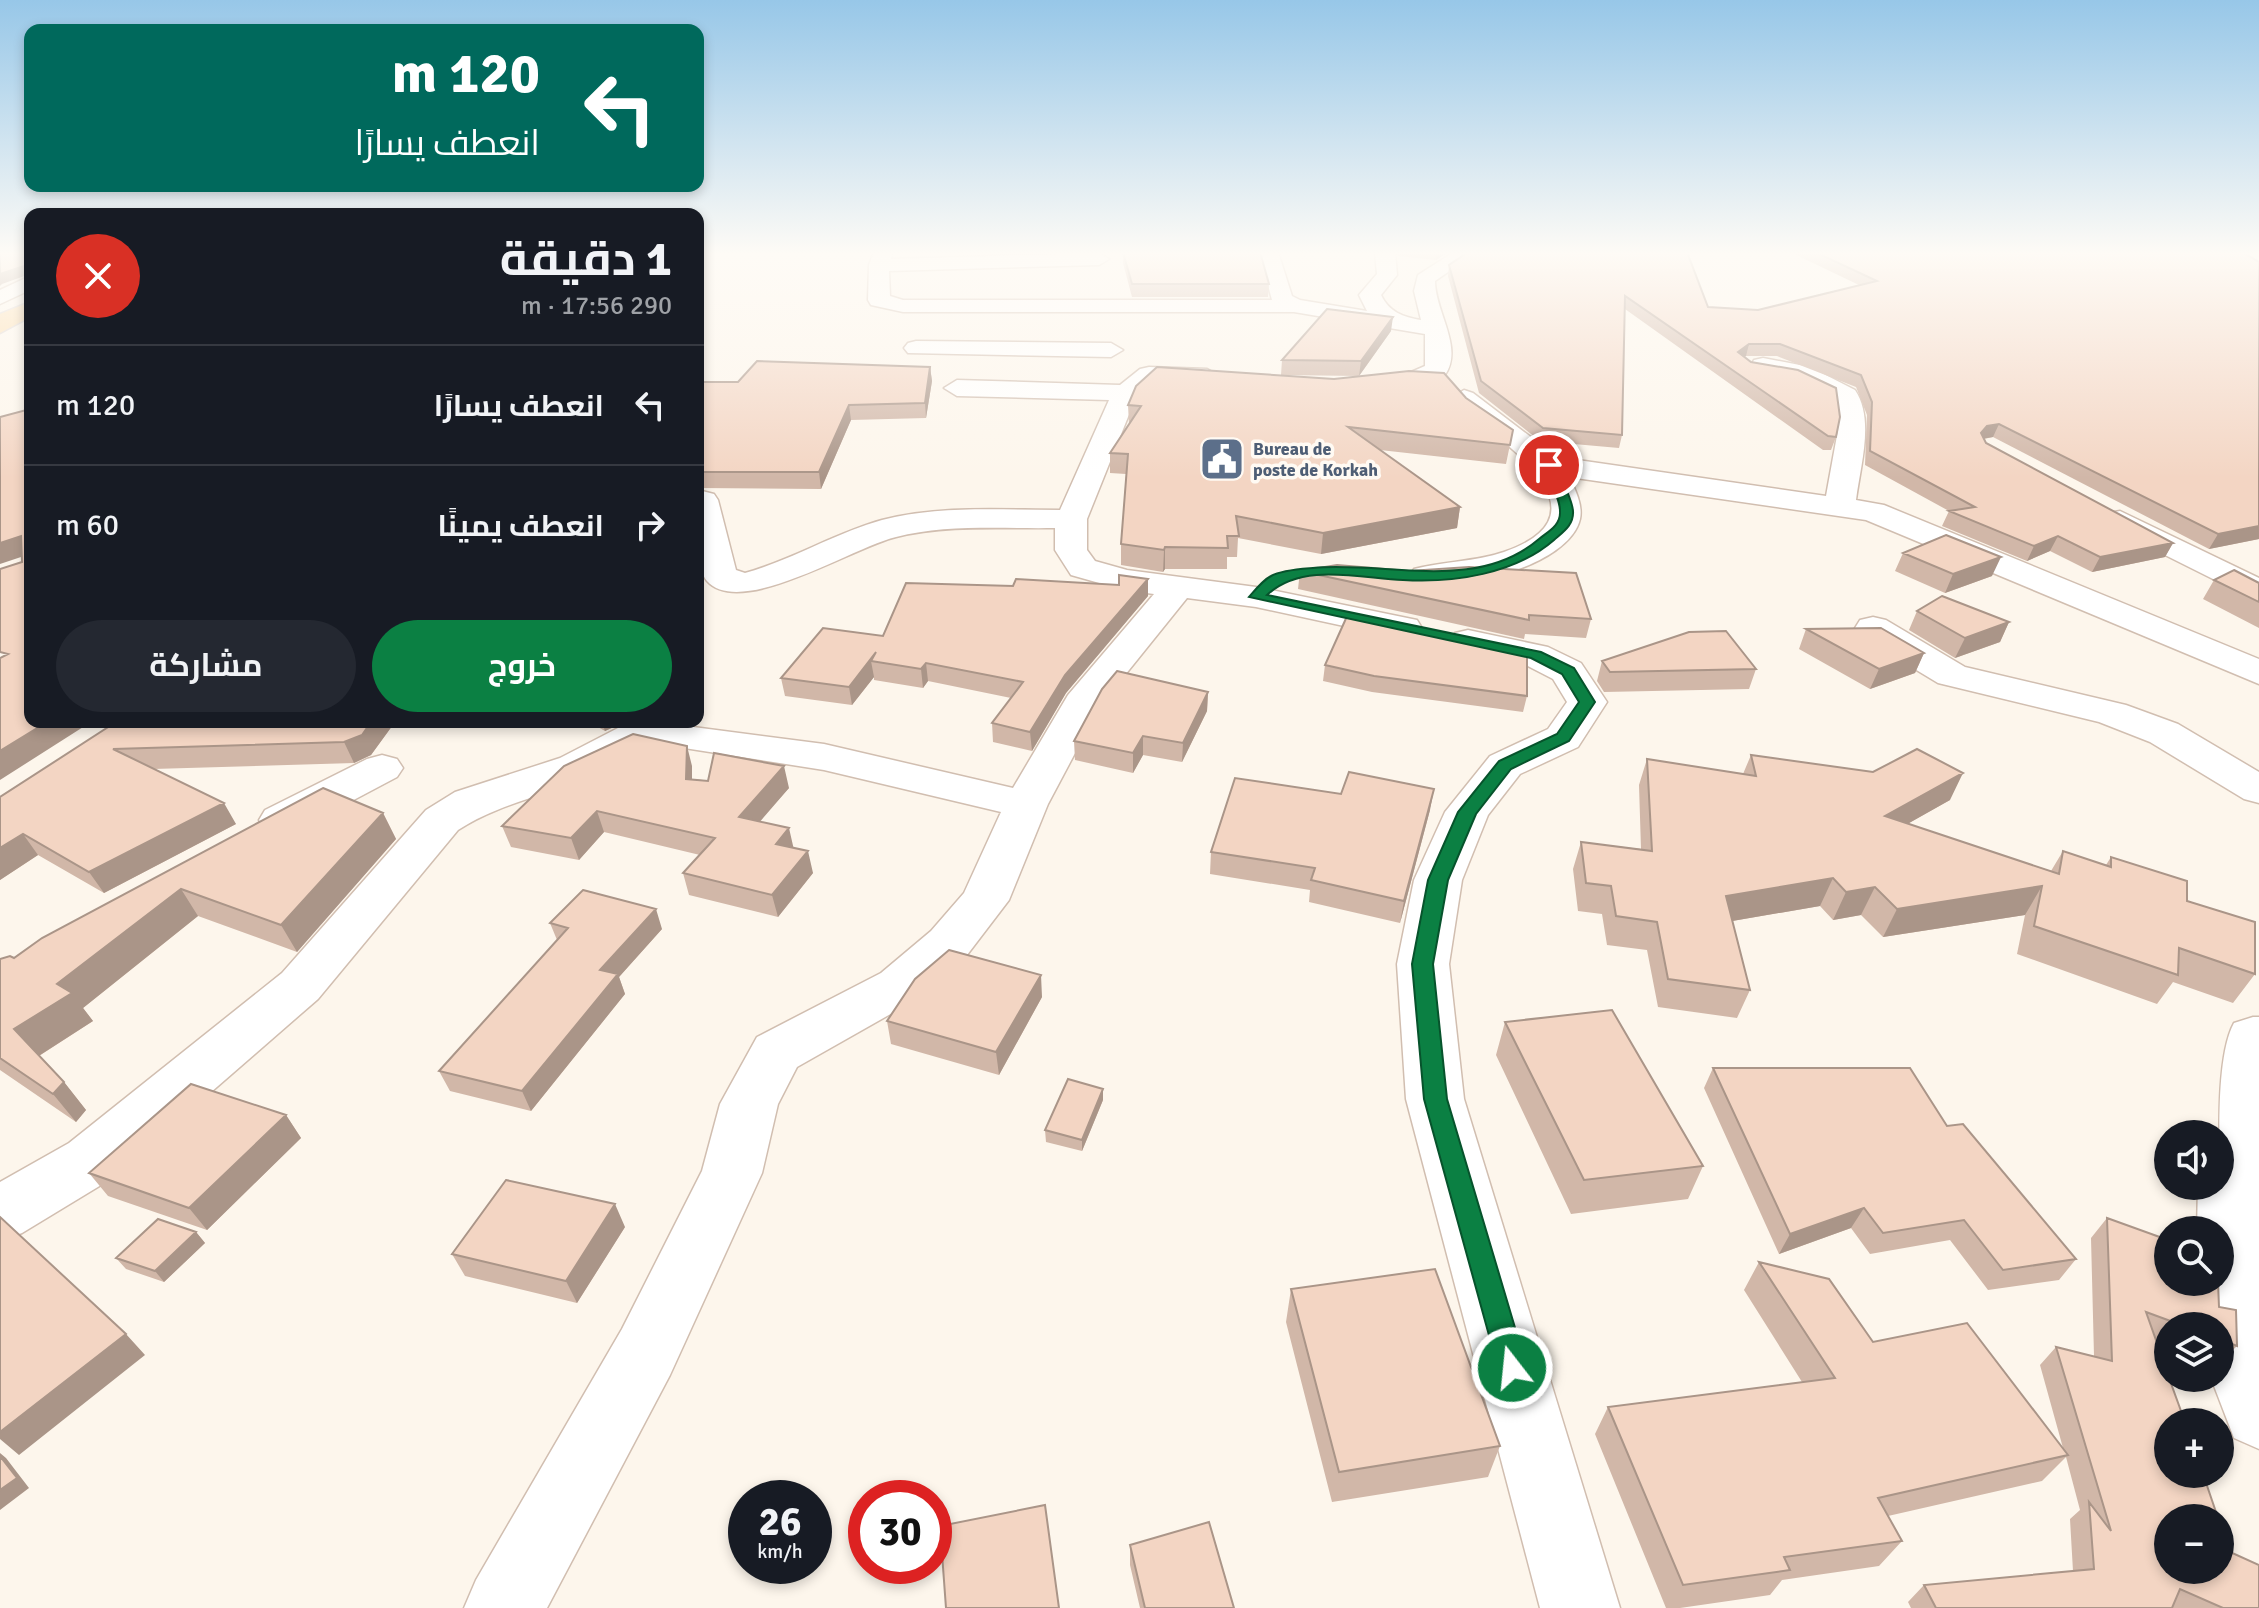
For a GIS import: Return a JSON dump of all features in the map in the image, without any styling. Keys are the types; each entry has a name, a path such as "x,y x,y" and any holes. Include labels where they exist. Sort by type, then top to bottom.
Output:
{"street":[{"path":"1109,327 1111,375 1130,391"},
{"path":"1399,327 1424,332"},
{"path":"1327,385 1406,383 1436,370 1441,356 1424,332 1413,327"},
{"path":"1395,575 1459,574 1505,564 1543,544 1564,525 1567,510 1549,465 1457,393 1424,327"},
{"path":"916,348 1111,350"},
{"path":"1749,365 1801,372 1846,395 1852,430 1840,504"},
{"path":"1239,380 1149,374 1130,391 1071,519 1071,550 1083,568 1124,580 1178,587 1273,586 1535,655 1568,671 1587,702 1563,738 1505,765 1467,812 1438,880 1423,964 1435,1099 1580,1608"},
{"path":"957,388 1130,391"},
{"path":"1549,465 1840,504 1902,522 2259,673"},
{"path":"704,504 721,576 744,584 772,576 831,548 890,528 943,520 1071,519"},
{"path":"2098,508 2259,592"},
{"path":"504,1608 646,1352 732,1173 749,1104 777,1052 899,986 949,943 985,900 1026,804 1082,703 1178,587"},
{"path":"1873,628 1952,675 2112,713 2164,733 2259,790"},
{"path":"0,1214 90,1161 300,986 442,820 471,802 575,767 632,737 665,733 824,757 1026,804"},
{"path":"238,843 382,768"},
{"path":"2259,1038 2253,1038 2250,1127 2229,1181 2227,1214 2250,1268 2239,1359 2259,1413"}],"building":[{"path":"1311,327 1386,327 1361,361 1282,360"},
{"path":"1466,327 1624,327 1622,435 1543,428 1481,381"},
{"path":"1670,327 2259,327 2259,526 2218,534 1999,424 1987,426 1981,433 1986,443 2173,543 2100,557 2058,536 2034,546 1949,511 1975,507 1870,451 1872,402 1861,375 1780,344 1749,344 1738,352 1751,362 1798,370 1836,388 1840,417 1836,437 1828,436"},
{"path":"757,361 930,367 925,403 849,405 819,472 704,472 704,382 738,382"},
{"path":"1157,367 1334,379 1409,371 1444,373 1466,398 1513,430 1510,445 1348,427 1460,507 1323,533 1236,516 1239,536 1227,536 1228,548 1165,547 1164,550 1121,544 1128,454 1110,453 1141,406 1128,405 1136,386"},
{"path":"24,411 24,728 37,728 0,751 0,658 8,654 0,652 0,569 22,562 21,536 0,543 0,417"},
{"path":"1946,535 2001,557 1953,574 1903,553"},
{"path":"1337,565 1409,571 1469,567 1576,573 1591,619 1529,615 1529,620 1300,571"},
{"path":"2234,570 2259,583 2259,602 2214,580"},
{"path":"1119,575 1148,579 1065,675 1030,732 992,723 1023,682 926,663 921,669 871,661 876,652 849,687 781,678 823,628 883,636 906,583 1013,586 1016,579 1119,585"},
{"path":"1942,596 2009,622 1965,638 1917,611"},
{"path":"1348,614 1527,652 1527,696 1374,676 1325,665"},
{"path":"1881,628 1924,653 1879,669 1806,629"},
{"path":"1726,631 1756,669 1610,672 1602,661 1689,632"},
{"path":"1117,671 1208,692 1183,743 1143,736 1133,753 1074,741 1102,689"},
{"path":"107,728 367,728 362,735 344,742 113,749 224,803 89,872 23,834 0,848 0,797"},
{"path":"633,734 687,746 686,779 708,781 714,753 784,766 739,817 789,828 776,844 808,851 772,895 683,873 715,838 597,811 571,838 502,826 564,766"},
{"path":"1917,749 1963,773 1885,816 2059,874 2063,851 2111,867 2111,857 2187,881 2187,901 2255,922 2255,974 2179,948 2178,975 2034,926 2042,886 1897,909 1875,887 1846,892 1833,878 1726,896 1750,990 1668,979 1657,922 1616,916 1611,886 1586,883 1581,842 1652,851 1647,759 1756,776 1751,755 1873,772"},
{"path":"1349,772 1434,789 1404,901 1311,880 1315,868 1211,852 1235,778 1341,794"},
{"path":"323,788 383,813 281,925 181,889 57,984 72,993 14,1029 64,1082 53,1094 0,1058 0,959 14,958 42,938"},
{"path":"583,890 656,909 600,970 618,974 522,1091 439,1071 568,928 550,923"},
{"path":"949,950 1041,975 996,1052 887,1021 915,979"},
{"path":"1612,1010 1703,1166 1584,1180 1505,1022"},
{"path":"1713,1068 1910,1068 1947,1126 1963,1124 2076,1259 2003,1270 1964,1220 1883,1233 1864,1208 1790,1234"},
{"path":"1068,1079 1103,1089 1082,1140 1045,1130"},
{"path":"191,1084 286,1115 189,1208 89,1173"},
{"path":"506,1180 615,1204 566,1281 452,1254"},
{"path":"0,1217 126,1334 0,1432"},
{"path":"2107,1218 2154,1235 2154,1296 2219,1296 2219,1307 2236,1310 2237,1346 2234,1345 2234,1312 2154,1312 2154,1315 2146,1312 2154,1335 2154,1392 2174,1392 2180,1408 2154,1408 2154,1488 2208,1488 2213,1504 2154,1504 2154,1584 2234,1584 2234,1554 2259,1565 2259,1608 2223,1608 2180,1589 2172,1608 1936,1608 1924,1585 2094,1569 2089,1502 2111,1531 2056,1347 2112,1361"},
{"path":"158,1219 196,1232 155,1271 116,1258"},
{"path":"1759,1262 1829,1279 1873,1342 1967,1323 2068,1455 1878,1498 1902,1541 1784,1557 1790,1570 1683,1585 1608,1407 1835,1378"},
{"path":"1435,1269 1500,1446 1339,1472 1291,1289"},
{"path":"0,1456 17,1478 0,1490"},
{"path":"1045,1505 1059,1608 946,1608 944,1584 952,1584 952,1524"},
{"path":"1209,1522 1234,1608 1145,1608 1130,1545"}],"place":[{"name":"Bureau de poste de Korkah","path":"1222,459"}],"route":[{"path":"1512,1368 1435,1099 1423,964 1438,880 1467,812 1505,765 1563,738 1587,702 1568,671 1535,655 1256,597 1277,578 1302,573 1328,571 1407,577 1459,574 1505,564 1534,551 1564,525 1567,510 1549,465"}]}
